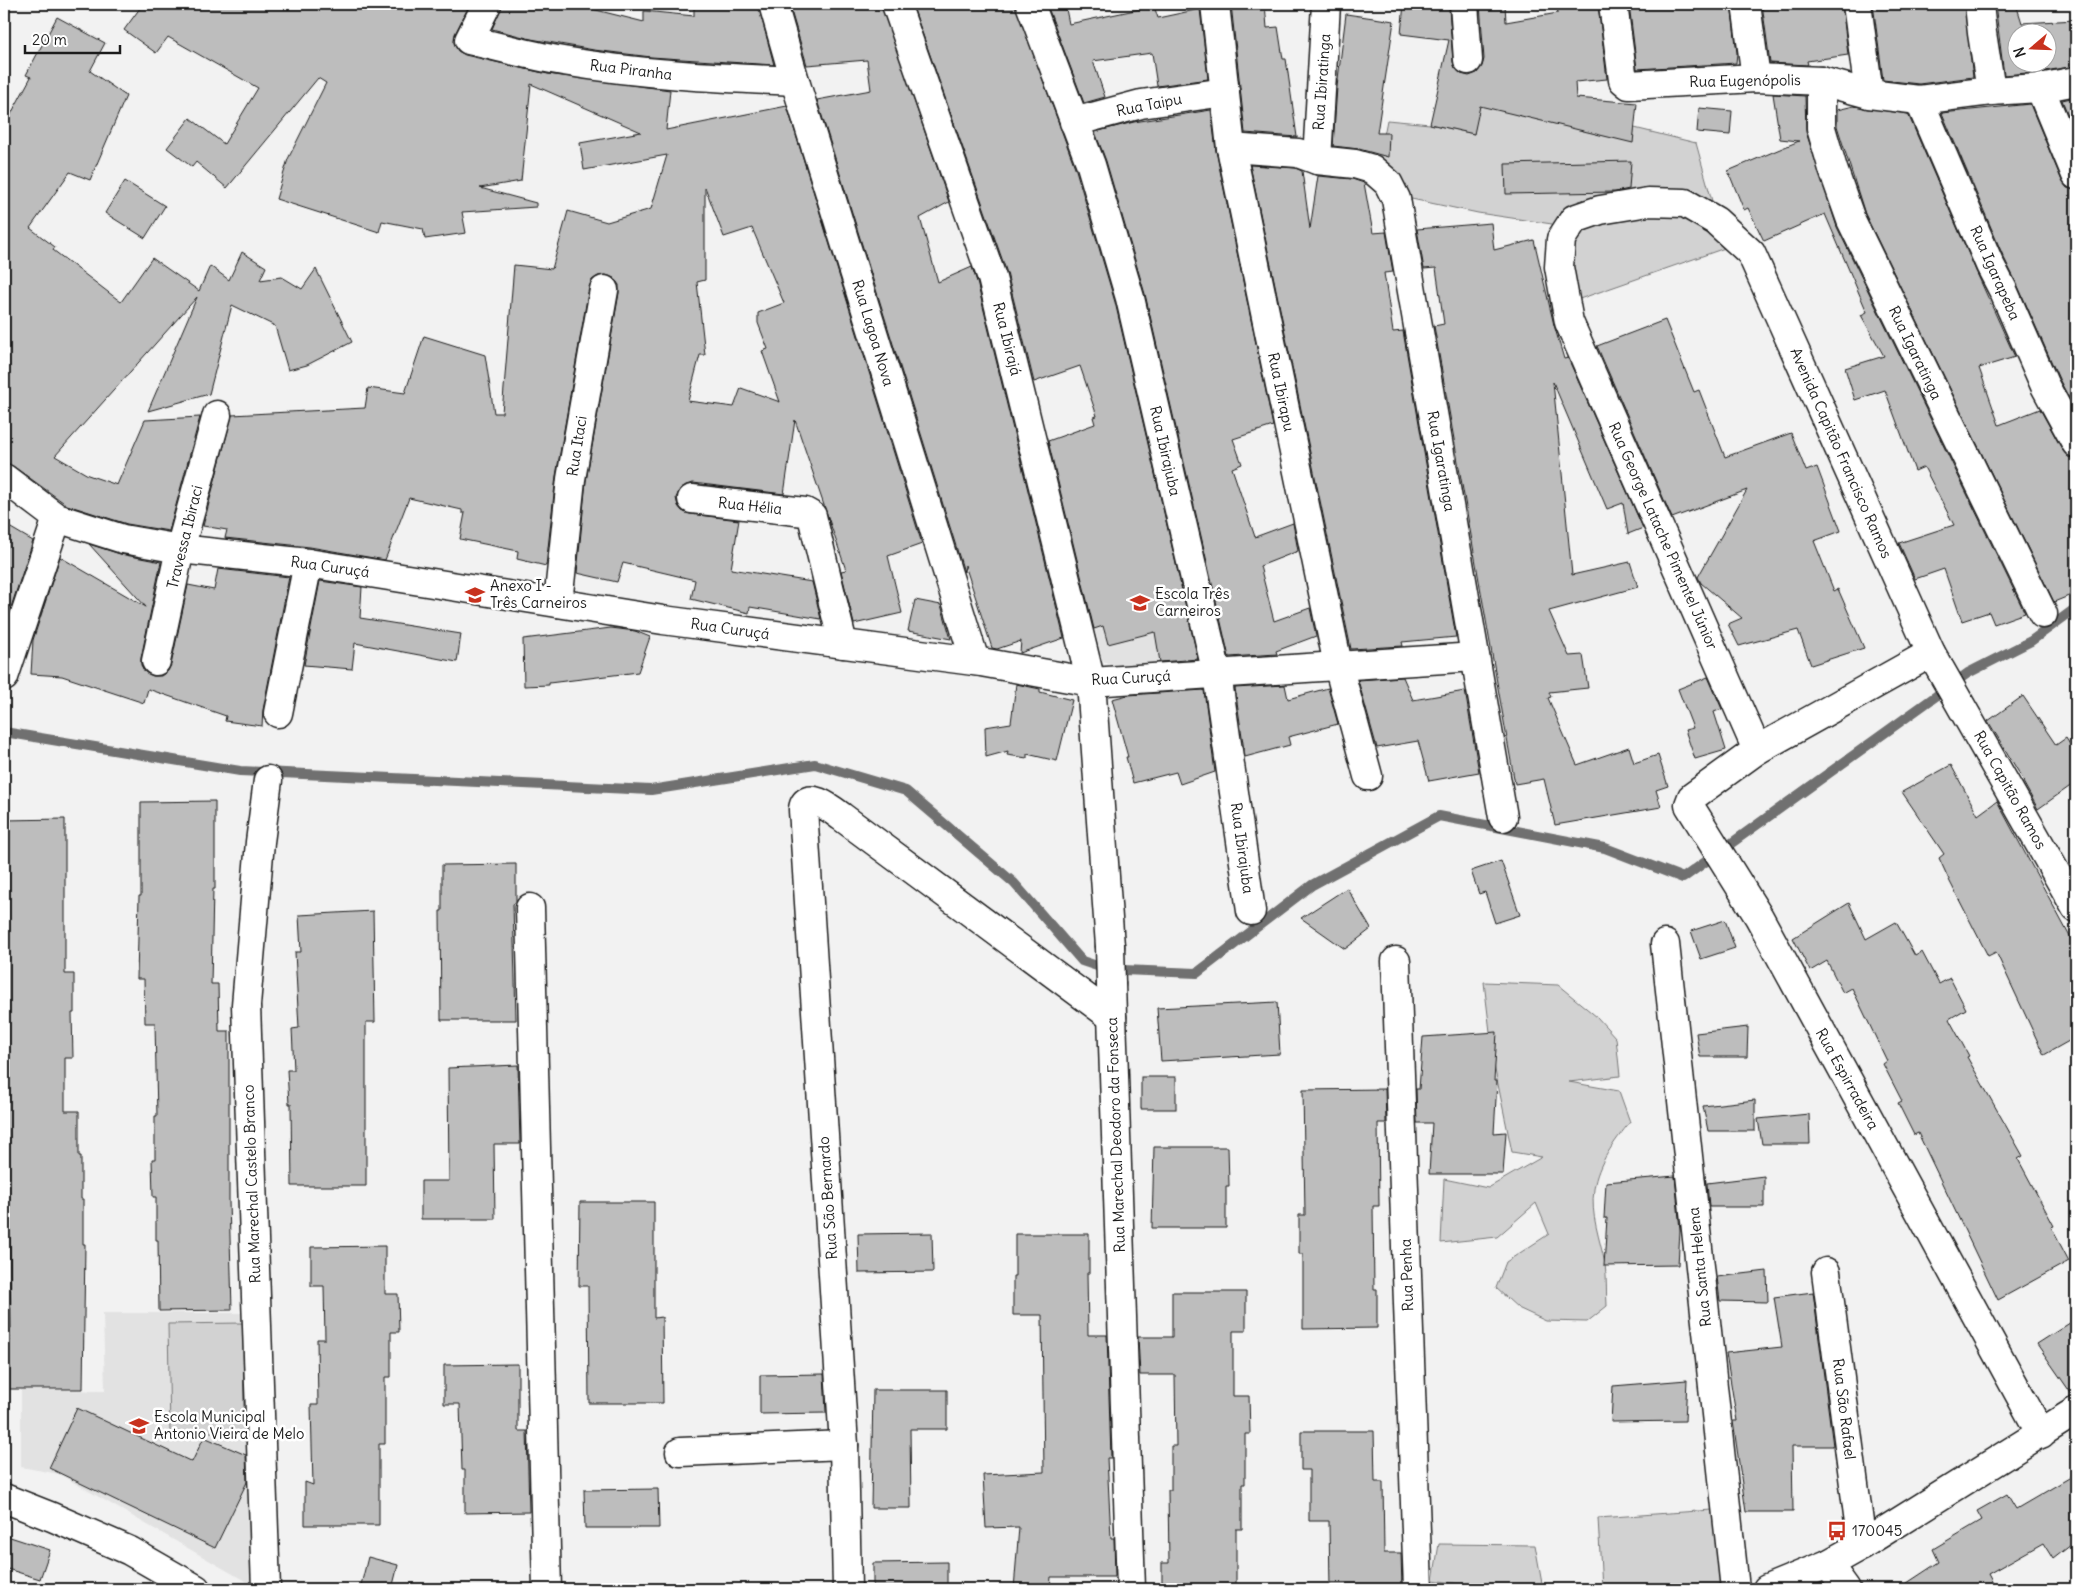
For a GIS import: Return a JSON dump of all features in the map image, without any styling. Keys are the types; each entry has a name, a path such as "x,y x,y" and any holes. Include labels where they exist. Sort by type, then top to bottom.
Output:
{"street":[{"name":"Rua Piranha","path":"487,4 469,40 561,61 618,69 682,76 795,81"},
{"name":"Rua Lagoa Nova","path":"773,4 795,81 975,661"},
{"name":"Rua Ibirajá","path":"896,4 992,278 1091,682"},
{"name":"Rua Ibirajuba","path":"1030,4 1091,165 1123,270 1217,674 1251,911"},
{"name":"Rua Ibirapu","path":"1215,4 1231,148 1338,665 1368,776"},
{"name":"Rua Ibiratinga","path":"1317,160 1326,4"},
{"path":"1464,4 1468,60"},
{"name":"Rua Eugenópolis","path":"1613,4 1623,80 1629,85 1756,78 1821,81 1869,94 1919,100 1991,91 2040,88 2076,81"},
{"path":"1746,4 1756,78"},
{"path":"1856,4 1869,94"},
{"path":"1979,4 1991,91"},
{"name":"Rua Igaratinga","path":"1821,81 1821,128 1851,220 2043,614"},
{"path":"2040,88 2076,175"},
{"name":"Rua Taipu","path":"1074,122 1141,104 1225,92"},
{"name":"Rua Igarapeba","path":"1919,100 1990,265 2045,386 2076,443"},
{"name":"Rua Igaratinga","path":"1231,148 1298,153 1317,160 1355,164 1372,169 1388,183 1396,199 1503,817"},
{"name":"Rua George Latache Pimentel Júnior","path":"1752,253 1716,222 1685,203 1648,202 1600,210 1574,218 1561,240 1558,267 1569,322 1757,750"},
{"name":"Avenida Capitão Francisco Ramos","path":"1752,253 1937,663"},
{"name":"Rua Itaci","path":"558,603 571,479 604,290"},
{"name":"Travessa Ibiraci","path":"156,661 180,550 217,415"},
{"name":"Rua Curuçá","path":"4,478 57,518 123,539 180,550 308,563 662,620 975,661 1091,682 1475,657"},
{"name":"Rua Hélia","path":"692,499 809,513 813,519 842,644"},
{"path":"4,678 57,518"},
{"path":"278,713 308,563"},
{"path":"1757,750 1937,663"},
{"name":"Rua Capitão Ramos","path":"1937,663 2076,908"},
{"name":"Rua Marechal Deodoro da Fonseca","path":"1091,682 1110,946 1131,1589"},
{"name":"Rua Espirradeira","path":"1757,750 1692,797 1690,809 1759,917 2041,1434"},
{"name":"Rua Marechal Castelo Branco","path":"266,1589 246,1005 259,852 268,780"},
{"name":"Rua São Bernardo","path":"848,1589 844,1445 803,807 812,800 818,801 842,817 1112,1017"},
{"path":"530,908 547,1589"},
{"name":"Rua Santa Helena","path":"1665,944 1735,1589"},
{"name":"Rua Penha","path":"1396,961 1418,1589"},
{"name":"Rua São Rafael","path":"1826,1272 1862,1545"},
{"path":"1767,1589 1828,1564 1862,1545 2076,1411"},
{"path":"680,1452 844,1445"},
{"path":"4,1498 52,1516 130,1551 196,1589"},
{"path":"1828,1564 1846,1589"}],"shaded area":[{"path":"1479,90 1696,143 1725,248 1568,303 1567,246 1552,224 1478,213 1383,193 1377,171 1387,120 1430,124 1474,134"},
{"name":"Escola Três Carneiros","path":"1177,532 1202,657 1198,662 1111,666 1102,660 1076,548"},
{"path":"1484,982 1558,985 1597,1017 1616,1038 1620,1076 1569,1082 1619,1091 1630,1122 1608,1153 1596,1179 1593,1208 1605,1264 1607,1306 1587,1322 1546,1321 1518,1308 1496,1288 1506,1262 1549,1234 1536,1203 1497,1237 1441,1243 1444,1179 1488,1188 1542,1157 1512,1152 1494,1065"},
{"name":"Escola Municipal Antonio Vieira de Melo","path":"103,1313 252,1313 259,1589 59,1474 21,1467 21,1389 105,1391"},
{"path":"243,1323 244,1432 170,1432 168,1324"},
{"path":"1712,1510 1722,1583 1707,1589 1602,1589 1598,1518"},
{"path":"1439,1544 1535,1545 1543,1589 1493,1589 1433,1580"}],"building":[{"path":"143,4 470,4 455,34 454,43 458,51 465,55 548,74 670,90 666,130 787,106 922,544 888,556 902,613 854,624 841,571 846,570 795,420 784,494 693,483 680,489 676,498 678,506 682,511 690,514 739,520 731,569 812,582 821,619 750,607 749,613 691,599 695,580 623,563 617,582 577,573 586,481 619,293 619,285 614,278 606,275 598,276 592,280 589,287 556,476 546,566 517,559 518,551 460,539 465,513 462,513 462,510 409,498 385,560 310,547 225,538 227,530 203,526 232,415 365,408 368,388 405,393 424,336 485,355 494,413 502,413 514,265 552,269 568,211 607,222 651,209 667,155 584,170 580,143 641,132 531,84 521,181 480,188 536,203 536,207 462,212 466,233 425,239 423,229 382,221 379,232 276,199 288,159 326,83 318,78 227,188 196,162 192,167 167,148 190,118 224,144 258,88 168,37 156,53 124,30","holes":["705,187 724,237 752,228 784,303 758,313 758,323 768,349 762,351 780,402 741,388 734,407 688,401 700,355 705,355 697,282 705,280"]},
{"path":"503,4 572,4 644,22 644,11 694,16 694,4 758,4 774,65 651,57 594,50 531,39 492,29"},
{"path":"789,4 881,4 949,202 920,218 938,282 972,267 1064,638 1020,653 1021,641 997,649 992,648 965,565 964,572 817,100 871,90 867,60 807,65"},
{"path":"912,4 1015,4 1076,170 1115,302 1198,659 1160,662 1155,632 1108,644 1103,626 1094,629 1048,441 1095,424 1093,417 1097,416 1080,366 1034,382 1007,273"},
{"path":"1065,4 1069,24 1154,6 1158,18 1200,9 1208,79 1157,86 1152,53 1093,61 1105,97 1084,103 1047,5"},
{"path":"1231,4 1265,4 1267,28 1278,27 1283,59 1286,59 1297,137 1245,133"},
{"path":"1404,4 1449,8 1453,62 1455,68 1461,74 1469,76 1477,73 1484,59 1480,4 1505,4 1506,22 1558,13 1556,4 1598,4 1607,79 1575,82 1576,98 1637,103 1633,143 1480,106 1474,134 1430,124 1449,40 1401,34"},
{"path":"1629,4 1731,4 1737,53 1736,63 1637,69"},
{"path":"1762,4 1842,4 1848,55 1807,61 1808,65 1770,63"},
{"path":"1873,4 1964,4 1973,77 1919,84 1883,80"},
{"path":"1995,4 2016,4 2022,22 2008,22 2008,72 2038,72 2004,75"},
{"path":"1346,14 1394,21 1377,133 1389,133 1388,157 1359,149 1333,146 1337,87"},
{"path":"57,17 105,43 90,71 126,96 90,180 70,172 30,228 55,247 53,250 121,302 152,258 199,291 210,266 229,280 242,252 266,267 260,280 282,277 302,289 316,269 352,342 307,365 288,370 275,326 232,305 209,394 148,411 197,297 55,456 88,475 117,485 145,420 200,417 169,531 127,524 67,505 13,466 4,463 4,127 31,77 26,75"},
{"path":"2076,20 2076,66 2058,69 2058,22 2040,22"},
{"path":"1773,94 1805,96 1806,132 1837,227 2025,613 1994,624 1989,612 1962,621 1944,569 1915,579 1899,543 1954,525 1924,467 1915,471 1885,390 1855,400 1845,368 1884,356 1861,315 1867,312 1825,214 1764,241 1748,208 1744,210 1728,171 1799,141 1780,139"},
{"path":"2076,97 2076,135 2062,100"},
{"path":"2030,104 2062,181 2067,188 2076,190 2076,411 2059,379 2004,258 1942,113"},
{"path":"1854,106 1908,114 2015,357 1979,368 1999,425 2040,409 2063,451 2068,457 2076,459 2076,593 2054,602 1865,214 1837,126 1837,110"},
{"path":"1699,108 1732,111 1730,135 1697,132"},
{"path":"1211,110 1216,151 1273,426 1233,439 1242,464 1232,468 1255,537 1293,523 1298,551 1260,566 1274,621 1310,608 1316,636 1276,651 1277,654 1229,657 1145,294 1106,161 1095,132 1134,122"},
{"path":"1631,161 1629,189 1615,192 1506,194 1505,164"},
{"path":"1250,165 1295,168 1302,171 1310,229 1318,176 1352,179 1364,183 1373,233 1386,232 1393,272 1384,273 1393,332 1403,331 1456,637 1402,642 1403,646 1351,649"},
{"path":"125,181 165,206 145,238 105,213"},
{"path":"1491,223 1494,250 1534,240 1564,359 1568,358 1643,528 1628,534 1623,503 1607,509 1553,382 1572,575 1630,562 1638,587 1549,611 1569,656 1583,655 1588,688 1549,692 1551,697 1548,698 1577,765 1629,747 1634,763 1658,755 1668,786 1656,790 1661,807 1555,825 1544,779 1515,784 1434,326 1444,324 1436,268 1424,269 1417,229"},
{"path":"1665,320 1694,392 1699,390 1725,457 1791,433 1806,471 1817,467 1841,531 1814,541 1834,591 1838,589 1864,648 1811,665 1798,630 1739,646 1728,624 1742,618 1701,583 1698,577 1747,490 1672,518 1597,346"},
{"path":"4,524 33,541 9,613 4,610"},
{"path":"89,544 120,554 161,562 141,658 141,665 145,672 153,676 161,676 168,671 171,665 188,585 214,590 218,569 289,577 263,710 262,726 225,721 226,716 148,689 144,703 62,676 31,674 33,640 60,557 146,607"},
{"path":"320,581 362,587 360,618 461,634 457,662 355,643 352,669 304,665"},
{"path":"915,600 941,605 951,639 908,631"},
{"path":"611,628 635,631 650,637 638,672 549,683 549,685 524,686 523,639"},
{"path":"1403,677 1413,700 1465,691 1479,772 1429,781 1418,741 1377,748 1358,680"},
{"path":"1708,677 1722,709 1714,712 1726,750 1695,759 1685,730 1693,728 1678,689"},
{"path":"1016,684 1040,689 1040,692 1072,700 1057,761 1027,754 1027,758 1007,755 1008,751 986,757 985,727 1011,723"},
{"path":"1285,685 1288,699 1328,688 1338,724 1288,737 1290,745 1245,757 1235,688"},
{"path":"1204,690 1215,772 1180,784 1176,772 1133,783 1112,699 1128,695"},
{"path":"2023,696 2056,745 2066,738 2076,754 2076,782 2038,809 2024,781 1988,721"},
{"path":"1951,765 1978,815 1997,801 2076,948 2076,1037 2044,1055 1996,952 1988,956 1950,882 1939,858 1944,854 1902,792"},
{"path":"215,801 215,889 213,889 211,984 218,984 219,1031 229,1031 229,1201 232,1310 159,1311 158,1240 156,1240 156,1197 153,1197 152,1159 155,1159 155,1116 157,1116 155,1023 145,1023 144,979 137,979 139,896 141,896 141,802"},
{"path":"65,819 65,974 74,974 74,1013 72,1013 73,1058 65,1058 65,1111 79,1111 79,1156 81,1156 81,1199 83,1199 83,1244 85,1244 83,1389 9,1389 9,1328 11,1328 9,1195 7,1195 4,1105 4,820"},
{"path":"1501,861 1520,915 1495,923 1485,892 1479,894 1471,871"},
{"path":"516,864 516,902 513,904 516,1020 441,1020 440,911 442,911 442,865"},
{"path":"1347,888 1371,929 1345,949 1301,918"},
{"path":"1849,903 1866,939 1896,922 1915,956 1922,952 1939,984 1950,978 1966,1009 1949,1019 1969,1056 1967,1057 2023,1156 2018,1159 2054,1226 2051,1227 2069,1261 1998,1300 1918,1133 1914,1135 1898,1103 1902,1101 1883,1064 1887,1061 1852,988 1843,993 1827,961 1810,971 1793,938"},
{"path":"373,911 375,1022 366,1022 366,1186 292,1186 291,1104 289,1104 287,1070 294,1070 292,1029 299,1028 295,952 301,952 299,915"},
{"path":"1725,920 1735,948 1701,959 1691,931"},
{"path":"1277,1002 1280,1054 1161,1061 1157,1008"},
{"path":"1748,1027 1747,1057 1700,1057 1696,1033"},
{"path":"1497,1032 1494,1081 1497,1081 1494,1133 1506,1132 1503,1174 1429,1174 1432,1123 1417,1123 1416,1089 1419,1089 1423,1037"},
{"path":"518,1065 520,1144 494,1144 495,1219 421,1219 421,1181 449,1181 448,1068"},
{"path":"1141,1077 1176,1077 1176,1109 1141,1109"},
{"path":"1385,1089 1386,1123 1378,1123 1379,1206 1373,1206 1374,1289 1377,1289 1377,1328 1303,1329 1303,1254 1299,1254 1299,1215 1305,1215 1303,1090"},
{"path":"1755,1100 1755,1131 1708,1131 1703,1106"},
{"path":"1809,1114 1810,1144 1762,1144 1758,1119"},
{"path":"1154,1147 1228,1147 1229,1186 1226,1186 1226,1228 1152,1228"},
{"path":"1675,1176 1680,1230 1678,1265 1604,1266 1607,1218 1604,1218 1606,1182"},
{"path":"1764,1176 1764,1207 1709,1207 1707,1183"},
{"path":"580,1202 654,1202 654,1318 662,1317 663,1403 589,1403 588,1286 579,1286"},
{"path":"932,1233 933,1272 859,1273 858,1234"},
{"path":"1015,1234 1089,1234 1089,1273 1087,1273 1088,1335 1107,1335 1111,1458 1107,1458 1111,1538 1114,1538 1115,1577 1051,1577 1050,1589 1014,1589 1019,1527 986,1528 983,1475 1044,1472 1042,1315 1013,1315"},
{"path":"385,1246 385,1294 398,1294 399,1332 391,1332 391,1377 385,1377 385,1444 379,1444 379,1525 305,1525 305,1482 313,1485 311,1405 318,1405 317,1339 325,1339 324,1286 311,1286 311,1247"},
{"path":"1767,1271 1768,1302 1720,1301 1717,1277"},
{"path":"1172,1292 1246,1292 1246,1331 1233,1331 1233,1396 1249,1396 1250,1434 1245,1434 1245,1484 1242,1484 1242,1529 1236,1529 1236,1589 1162,1589 1162,1563 1169,1563 1168,1490 1171,1490 1171,1446 1176,1446 1175,1375 1140,1375 1138,1337 1172,1337"},
{"path":"1813,1292 1833,1446 1792,1446 1793,1512 1746,1512 1733,1421 1737,1421 1726,1353 1782,1347 1774,1297"},
{"path":"2076,1319 2076,1396 2073,1396 2037,1344"},
{"path":"518,1364 518,1431 527,1431 529,1512 465,1513 465,1470 462,1470 460,1404 444,1404 444,1365"},
{"path":"824,1374 826,1413 760,1414 760,1375"},
{"path":"1687,1380 1685,1421 1611,1422 1613,1386"},
{"path":"873,1390 947,1390 947,1429 910,1429 911,1508 871,1508"},
{"path":"77,1408 192,1462 204,1437 246,1455 247,1482 215,1548 49,1468"},
{"path":"1301,1431 1374,1431 1375,1482 1383,1482 1384,1553 1401,1553 1402,1589 1330,1589 1329,1521 1309,1521 1309,1470 1301,1470"},
{"path":"2076,1474 2076,1541 2053,1559 2043,1543 1988,1574 1996,1589 1898,1589 1939,1562 1933,1549 1982,1520 1977,1511 2007,1494 2016,1509"},
{"path":"658,1489 659,1528 585,1528 584,1490"},
{"path":"4,1535 50,1550 40,1579 4,1568"},
{"path":"368,1557 398,1565 392,1589 360,1589"},
{"path":"947,1562 947,1589 873,1589 873,1563"}],"waterway":[{"path":"1123,970 1197,973 1312,885 1439,816 1605,848 1683,878 1968,673 2031,641 2076,608"},
{"path":"4,732 240,771 651,790 815,764 906,791 1014,883 1082,961 1100,967"}],"place":[{"name":"Anexo I - Três Carneiros","path":"475,595"},
{"name":"Escola Três Carneiros","path":"1140,603"},
{"name":"Escola Municipal Antonio Vieira de Melo","path":"139,1426"},
{"name":"170045","path":"1837,1531"}]}
